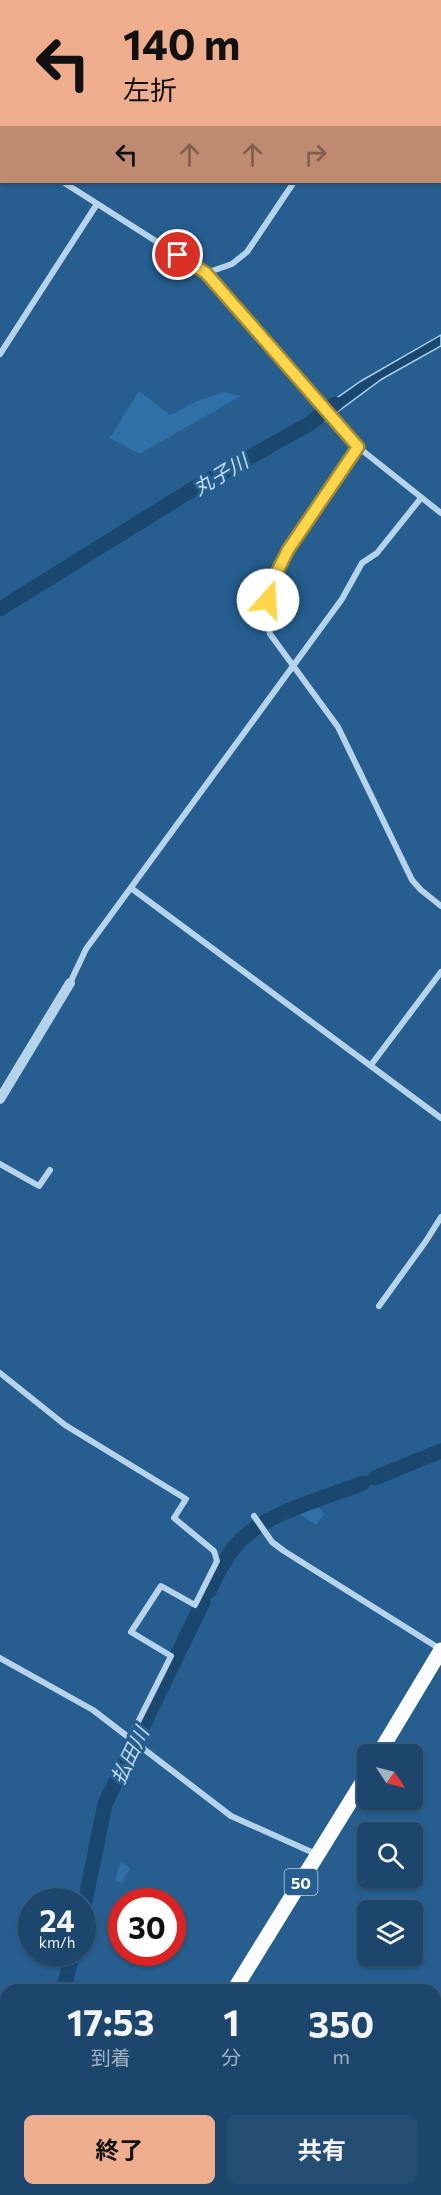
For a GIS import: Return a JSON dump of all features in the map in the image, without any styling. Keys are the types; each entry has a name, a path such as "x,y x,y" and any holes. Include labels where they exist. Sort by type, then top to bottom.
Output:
{"main road":[{"path":"385,1744 441,1650"},
{"name":"50","path":"238,1984 357,1791"}],"street":[{"path":"65,183 206,273 356,445 441,513"},
{"path":"206,273 232,264 247,252 293,183"},
{"path":"0,354 97,204"},
{"path":"356,445 288,550 271,584 267,618 270,634 338,727 412,880 441,906"},
{"path":"0,1099 70,983 86,949 342,599 362,563 377,553 421,498"},
{"path":"131,888 441,1118"},
{"path":"371,1065 441,972"},
{"path":"0,1164 39,1186 50,1170"},
{"path":"379,1306 441,1217"},
{"path":"0,1373 65,1425 186,1499 174,1518 213,1551 217,1561 195,1605 161,1586 131,1632 171,1656 131,1738"},
{"path":"254,1516 265,1534 284,1551 441,1650"},
{"path":"0,1658 93,1710 231,1816 318,1855"}],"shaded area":[{"path":"441,335 441,346 382,379 325,421 317,412 361,381"},
{"path":"139,391 170,415 197,401 224,392 241,396 139,454 110,438"},
{"path":"318,1505 324,1514 316,1525 296,1512"},
{"path":"121,1861 130,1868 122,1883 115,1881"}],"waterway":[{"name":"丸子川","path":"0,609 193,489 309,424 335,404"},
{"name":"払田川","path":"375,1478 441,1451"},
{"name":"払田川","path":"209,1591 231,1551 247,1534 261,1524 294,1508 363,1483"},
{"name":"払田川","path":"88,1888 105,1804 203,1602"},
{"name":"払田川","path":"65,1984 69,1966"}],"route":[{"path":"178,255 206,273 358,447 288,550 271,584 268,600"}]}
